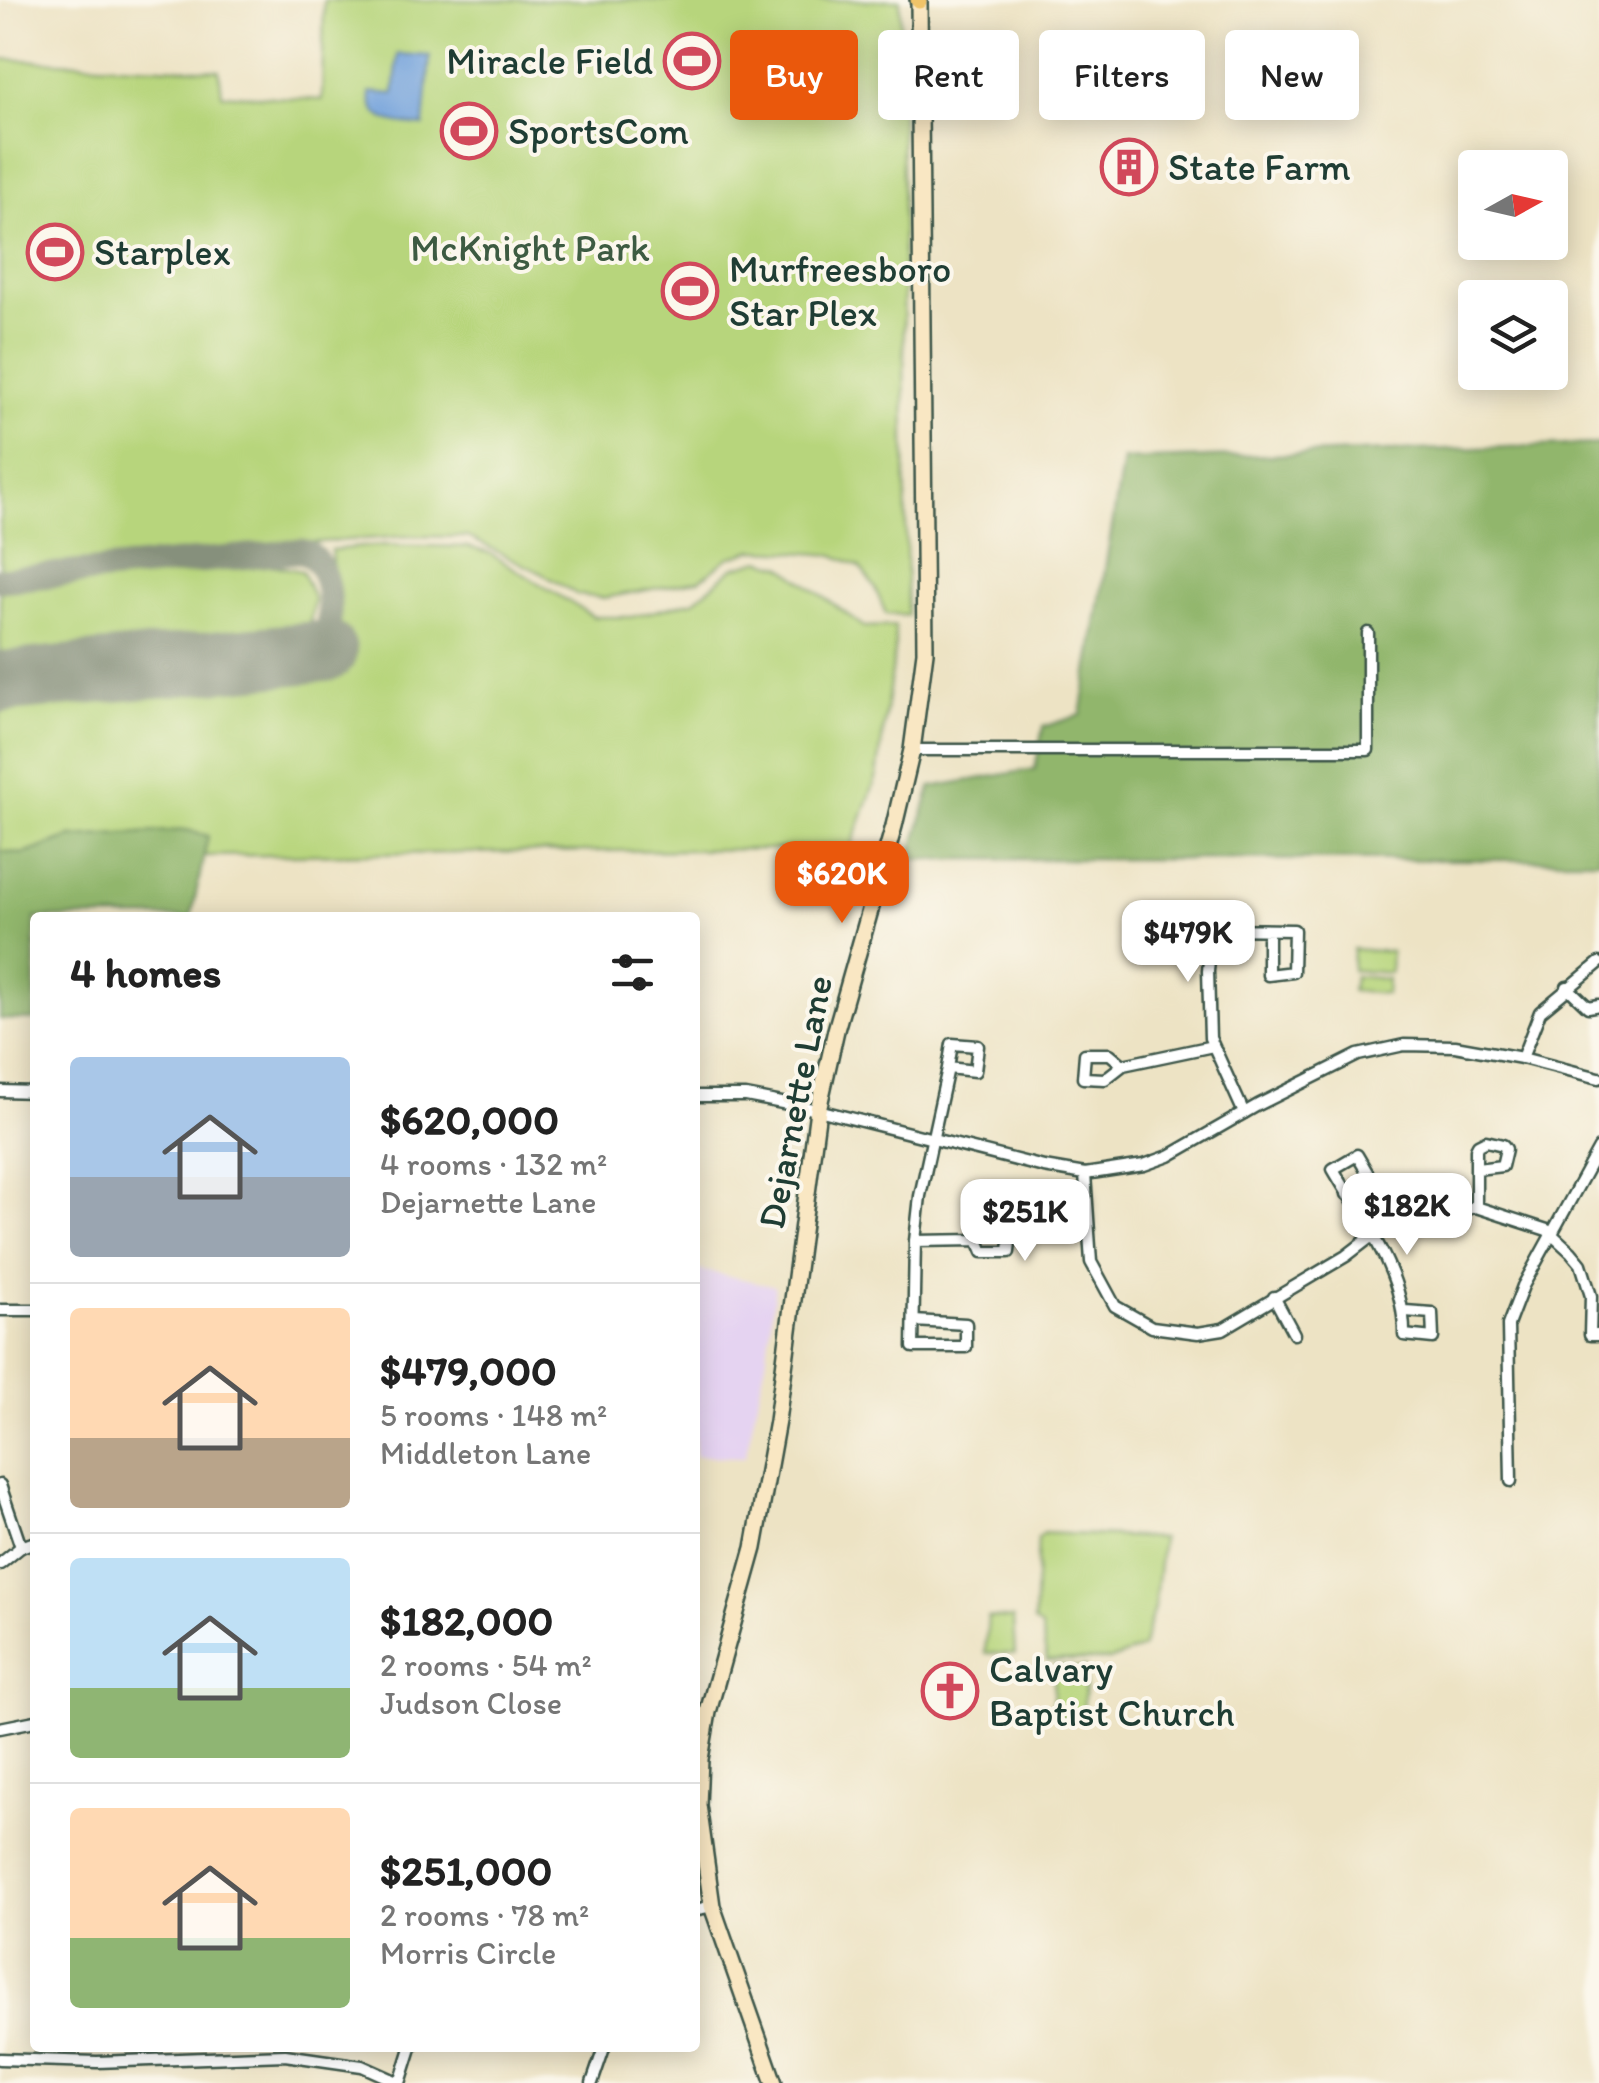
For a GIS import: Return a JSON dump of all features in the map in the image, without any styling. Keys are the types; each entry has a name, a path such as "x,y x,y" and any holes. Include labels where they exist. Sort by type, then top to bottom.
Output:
{"main road":[{"name":"Dejarnette Lane","path":"700,1759 708,1712 754,1548 777,1420 818,1110 912,750 925,652 919,0"},
{"name":"Dejarnette Lane","path":"700,1830 712,1906 774,2083"}],"street":[{"path":"912,750 1368,750 1368,633"},
{"path":"1244,1113 1213,1046 1208,971 1212,929 1294,930 1293,972 1268,975 1268,930"},
{"path":"1522,1058 1540,1012 1568,987 1597,969"},
{"path":"1568,987 1588,1007 1599,1006"},
{"path":"1123,1065 1213,1046"},
{"path":"700,1096 746,1096 818,1110 1086,1174 1144,1165 1169,1156 1358,1054 1388,1048 1454,1046 1599,1078"},
{"path":"914,1321 966,1324 966,1347 914,1347 914,1321 915,1241 920,1196 948,1068"},
{"path":"0,1092 30,1092"},
{"path":"1512,1481 1508,1324 1550,1233 1599,1148"},
{"path":"1476,1207 1477,1170"},
{"path":"1086,1174 1091,1262 1115,1306 1152,1327 1198,1333 1223,1328 1346,1256 1372,1236 1406,1221 1476,1207 1550,1233 1581,1264 1595,1298 1590,1335 1599,1335"},
{"path":"1347,1194 1394,1276 1404,1311"},
{"path":"915,1241 978,1240"},
{"path":"1274,1297 1294,1334"},
{"path":"0,1310 30,1310"},
{"path":"0,1485 21,1546"},
{"path":"0,1564 30,1543"},
{"path":"0,1728 30,1722"},
{"path":"700,1909 712,1906"},
{"path":"0,2059 96,2062 158,2053 316,2058 362,2066 400,2083 410,2052"},
{"path":"592,2083 603,2052"}],"shaded area":[{"path":"700,1270 775,1286 766,1361 745,1457 700,1456"}],"green space":[{"name":"McKnight Park","path":"324,0 900,0 900,30 878,30 878,120 901,120 907,615 886,614 860,567 834,555 779,551 753,550 728,558 700,580 604,598 578,595 468,537 410,536 244,547 0,571 0,59 219,70 222,94 322,100"},
{"path":"1599,444 1599,860 910,859 931,787 1035,769 1043,727 1081,715 1123,460"},
{"path":"384,545 468,547 489,553 594,617 632,617 694,601 733,568 761,560 782,566 864,627 895,626 877,776 851,848 204,856 207,836 71,837 24,854 0,851 0,703 341,670 331,550"},
{"path":"258,562 302,571 314,599 309,630 0,661 0,587"},
{"path":"187,830 208,836 192,912 30,912 30,1020 0,1019 0,851 24,854 71,837"},
{"path":"1353,949 1391,952 1390,973 1352,970"},
{"path":"1354,976 1387,979 1386,994 1352,991"},
{"path":"1044,1533 1162,1538 1154,1608 1142,1648 1112,1660 1047,1661 1041,1628 1034,1622 1038,1538"},
{"path":"988,1617 1013,1619 1015,1654 985,1653"},
{"path":"1055,1666 1086,1668 1083,1718 1052,1715"}],"water":[{"path":"398,54 430,56 424,126 388,120 371,103 370,92 394,94"}],"taxiway":[{"path":"0,580 302,551 313,558 326,580 326,651"}],"runway":[{"path":"0,682 326,651"}],"place":[{"name":"Miracle Field","path":"692,61"},
{"name":"SportsCom","path":"469,131"},
{"name":"State Farm","path":"1129,167"},
{"name":"Starplex","path":"55,252"},
{"name":"Murfreesboro Star Plex","path":"690,291"},
{"name":"Calvary Baptist Church","path":"950,1691"}]}
